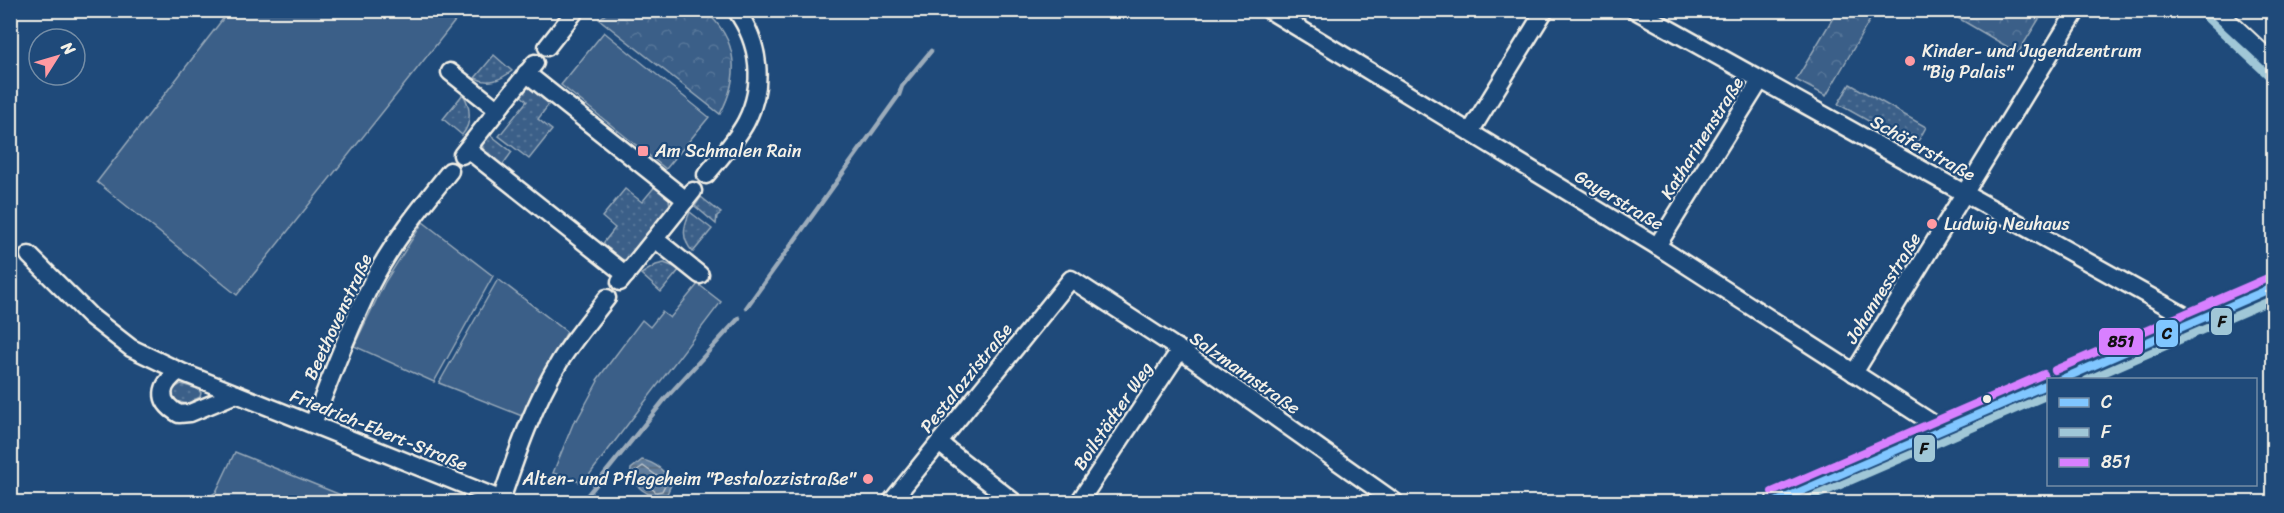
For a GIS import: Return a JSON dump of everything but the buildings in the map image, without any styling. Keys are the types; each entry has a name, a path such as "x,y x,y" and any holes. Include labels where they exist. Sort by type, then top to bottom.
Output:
{"street":[{"path":"547,47 576,10"},
{"path":"706,175 746,123 756,93 758,72 756,56 751,37 736,10"},
{"name":"Gayerstraße","path":"1269,10 1657,246 1943,430"},
{"path":"1470,132 1545,10"},
{"name":"Schäferstraße","path":"1635,10 2185,316 2190,323"},
{"name":"Johannesstraße","path":"1854,373 2077,10"},
{"path":"2214,10 2274,66"},
{"path":"530,68 690,195 623,278 465,152 498,110 530,68"},
{"path":"450,72 498,110"},
{"name":"Katharinenstraße","path":"1657,246 1760,81"},
{"name":"Beethovenstraße","path":"313,424 371,285 416,214 450,171"},
{"path":"655,238 700,275"},
{"name":"Friedrich-Ebert-Straße","path":"29,255 90,316 131,348 179,371 504,501"},
{"name":"Salzmannstraße","path":"1071,279 1180,351 1395,502"},
{"name":"Pestalozzistraße","path":"891,502 1071,279"},
{"path":"2064,378 2274,288"},
{"path":"504,501 532,416 559,362 607,298"},
{"name":"Boilstädter Weg","path":"1079,502 1180,351"},
{"path":"179,371 169,378 163,391 167,404 179,414 190,413 236,394"},
{"path":"1776,502 2047,385"},
{"path":"939,443 1014,502"}],"green space":[{"path":"229,11 463,11 237,295 97,182"},
{"path":"610,11 705,11 724,34 733,60 731,86 720,114 599,19"},
{"path":"1837,11 1875,11 1826,96 1796,80"},
{"path":"1946,11 2044,11 2018,53"},
{"path":"604,32 709,117 666,169 561,85"},
{"path":"494,55 512,71 494,80 485,81 475,78"},
{"path":"1850,84 1926,127 1915,147 1838,104"},
{"path":"530,87 552,100 538,119 552,130 529,159 499,136 527,101 518,93"},
{"path":"463,94 468,104 469,115 462,135 443,119"},
{"path":"488,133 512,152 501,167 483,150 482,142"},
{"path":"657,184 669,196 670,207 628,260 616,259 601,246 615,228 602,217 625,189 642,202"},
{"path":"701,197 721,213 717,216 716,224 695,206"},
{"path":"690,212 712,229 693,252 686,242 684,233"},
{"path":"423,222 493,276 434,382 354,346 385,282"},
{"path":"664,263 680,269 661,292 641,274"},
{"path":"498,279 567,332 534,388 522,416 439,383"},
{"path":"698,284 721,302 583,483 553,473 575,419 577,420 597,380 642,320 650,327 662,312 670,318"},
{"path":"181,384 198,389 201,393 200,397 186,404 177,401 173,396 173,389"},
{"path":"235,452 358,502 201,502 216,492"}],"water":[{"path":"642,460 656,465 667,476 671,485 666,496 648,494 633,480 631,469"}],"waterway":[{"path":"746,308 899,95 902,86 931,51"},
{"path":"582,502 665,399 739,318"}],"transit line":[{"name":"F","path":"2207,18 2267,74"},
{"name":"851","path":"2055,370 2270,277"},
{"name":"C","path":"2065,378 2274,287"},
{"name":"F","path":"2092,378 2274,299"},
{"name":"851","path":"1772,492 2044,374"},
{"name":"C","path":"1776,502 2047,384"},
{"name":"F","path":"1801,502 2047,395"}],"place":[{"name":"Kinder- und Jugendzentrum \"Big Palais\"","path":"1910,61"},
{"name":"Am Schmalen Rain","path":"643,151"},
{"name":"Ludwig Neuhaus","path":"1932,224"},
{"name":"Alten- und Pflegeheim \"Pestalozzistraße\"","path":"868,479"}]}
